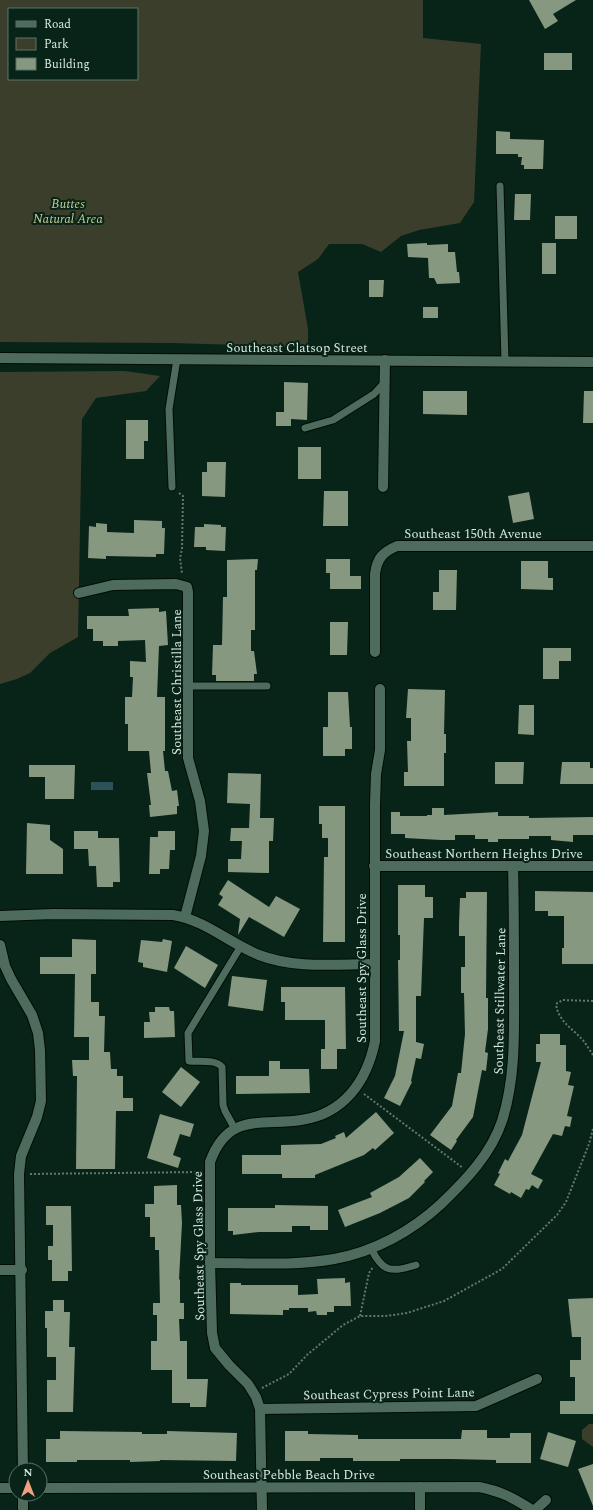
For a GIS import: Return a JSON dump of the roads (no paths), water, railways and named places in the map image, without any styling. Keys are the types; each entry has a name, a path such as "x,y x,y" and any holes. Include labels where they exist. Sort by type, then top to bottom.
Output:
{"street":[{"name":"Southeast Clatsop Street","path":"0,358 593,362"},
{"path":"383,487 385,360"},
{"name":"Southeast 150th Avenue","path":"375,652 376,564 386,551 397,546 593,546"},
{"name":"Southeast Christilla Lane","path":"79,593 113,585 185,586 189,597 188,758 200,801 204,831 201,856 186,917"},
{"name":"Southeast Spy Glass Drive","path":"262,1510 260,1409 254,1392 215,1348 212,1333 209,1171 214,1150 220,1142 235,1129 253,1122 300,1121 313,1118 338,1105 356,1088 367,1070 375,1041 375,789 380,750 380,689"},
{"name":"Southeast Northern Heights Drive","path":"374,866 593,866"},
{"name":"Southeast Stillwater Lane","path":"210,1263 304,1262 335,1259 371,1248 396,1237 427,1218 471,1174 486,1152 501,1122 513,1066 513,866"},
{"path":"0,916 137,913 186,917 203,924 241,946 269,958 293,963 375,964"},
{"path":"0,945 8,973 32,1015 38,1033 40,1050 41,1101 37,1117 21,1156 19,1174 22,1270 23,1462"},
{"path":"0,1270 22,1270"},
{"name":"Southeast Cypress Point Lane","path":"260,1409 476,1406 537,1379"},
{"path":"420,1487 420,1510"},
{"name":"Southeast Pebble Beach Drive","path":"48,1488 479,1487 496,1490 513,1497 532,1510"},
{"path":"535,1510 546,1500"}],"lane":[{"path":"500,186 505,361"},
{"path":"172,487 168,409 177,359"},
{"path":"305,428 333,420 374,394 385,382"},
{"path":"188,686 267,686"},
{"path":"235,1129 223,1105 222,1067 213,1062 189,1062 188,1033 241,946"},
{"path":"371,1248 379,1262 384,1267 392,1270 401,1270 416,1265"}],"water":[{"path":"91,782 113,782 113,790 91,790"}],"park label":[{"name":"Buttes Natural Area","path":"68,210"}]}
